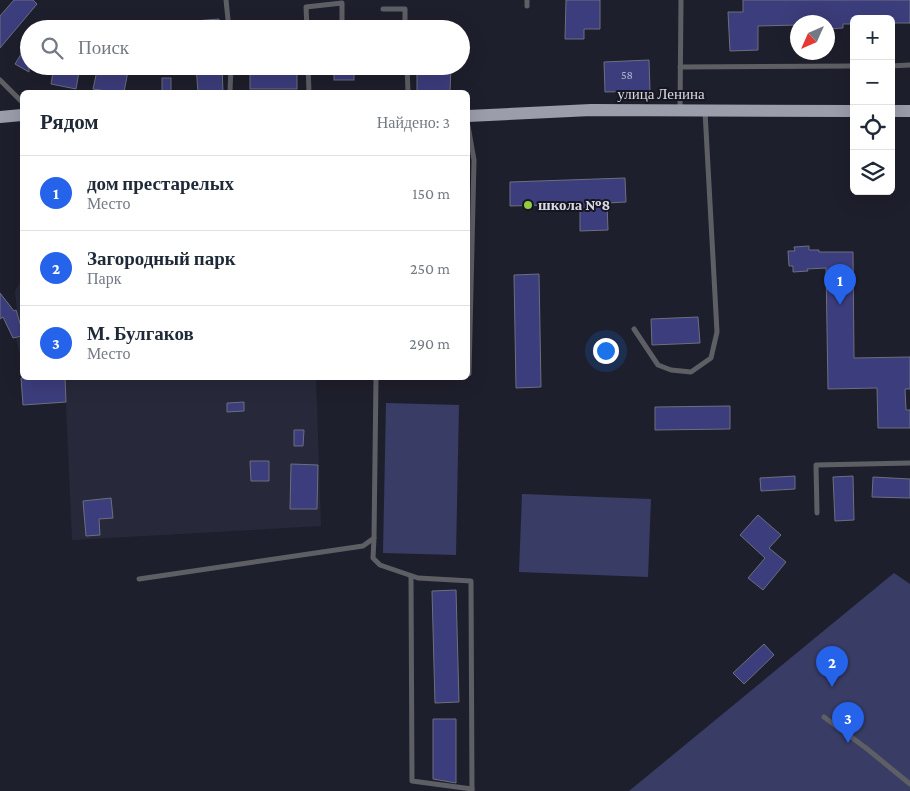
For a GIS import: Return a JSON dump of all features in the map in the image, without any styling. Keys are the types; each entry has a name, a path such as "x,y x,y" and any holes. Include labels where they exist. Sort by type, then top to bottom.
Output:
{"main road":[{"name":"улица Ленина","path":"470,116 592,110 850,111"},
{"path":"895,111 910,111"},
{"path":"0,117 20,115"}],"lane":[{"path":"226,0 228,20"},
{"path":"680,111 681,0"},
{"path":"307,20 306,7 342,3 342,20"},
{"path":"384,9 405,9 406,20"},
{"path":"680,67 850,66"},
{"path":"895,66 910,66"},
{"path":"230,90 231,75"},
{"path":"308,75 309,90"},
{"path":"407,75 408,90"},
{"path":"0,80 20,100"},
{"path":"634,329 658,365 671,370 691,372 711,358 717,332 705,111"},
{"path":"470,137 474,160 470,374"},
{"path":"376,380 373,558 380,565 418,578 471,581 472,790 412,781 411,576"},
{"path":"817,513 816,465 910,463"},
{"path":"139,579 363,546 374,538"},
{"path":"824,716 910,784"}],"shaded area":[{"path":"20,282 20,356 16,338 4,318 17,309 15,291"},
{"path":"21,380 316,380 321,526 72,540 66,403 23,405"},
{"path":"386,403 459,405 456,555 383,553"},
{"path":"522,494 651,499 648,577 519,572"},
{"path":"894,573 910,584 910,791 629,791"}],"building":[{"path":"14,0 33,0 37,4 24,20 20,20 20,24 0,48 0,16"},
{"path":"566,0 600,0 600,29 584,29 584,39 565,39"},
{"path":"743,0 910,0 910,23 895,23 895,15 850,15 850,24 843,24 843,28 835,29 835,15 790,15 790,25 758,26 758,50 730,51 728,12 743,12"},
{"path":"20,56 20,67 15,64"},
{"path":"649,60 650,91 605,92 604,62"},
{"path":"52,75 78,75 76,89 51,84"},
{"path":"96,75 127,75 124,90 93,89"},
{"path":"197,75 222,75 223,90 198,90"},
{"path":"250,75 297,75 297,89 250,89"},
{"path":"334,75 354,75 354,80 334,80"},
{"path":"417,75 451,75 450,90 417,90"},
{"path":"162,78 171,78 171,90 162,90"},
{"name":"школа №8","path":"625,178 626,202 607,203 608,230 580,231 580,204 510,206 510,182"},
{"path":"809,246 809,250 819,250 819,252 853,252 854,358 910,357 910,389 905,389 906,410 910,410 910,428 878,428 877,388 828,389 826,268 793,272 793,266 789,266 788,251 795,251 794,247"},
{"path":"539,274 541,387 516,388 514,275"},
{"path":"0,293 14,311 16,310 20,323 20,336 13,338 3,317 0,319"},
{"path":"698,317 700,343 652,345 651,319"},
{"path":"21,380 65,380 66,402 23,405"},
{"path":"244,402 244,411 227,412 227,403"},
{"path":"730,406 730,429 655,430 655,407"},
{"path":"294,430 304,430 303,446 294,446"},
{"path":"250,461 269,461 269,481 251,481"},
{"path":"291,464 318,465 317,509 290,509"},
{"path":"795,476 795,489 761,491 760,478"},
{"path":"853,476 854,520 835,521 833,477"},
{"path":"873,477 910,479 910,498 872,497"},
{"path":"111,498 113,518 99,519 100,535 86,536 83,501"},
{"path":"758,515 781,535 769,548 786,562 763,590 748,578 765,558 740,535"},
{"path":"456,590 459,702 435,703 432,591"},
{"path":"764,644 774,655 744,684 733,673"},
{"path":"433,719 456,719 456,783 433,779"}],"place":[{"name":"школа №8","path":"528,205"},
{"name":"дом престарелых","path":"840,305"},
{"name":"Загородный парк","path":"832,687"},
{"name":"М. Булгаков","path":"848,743"}]}
